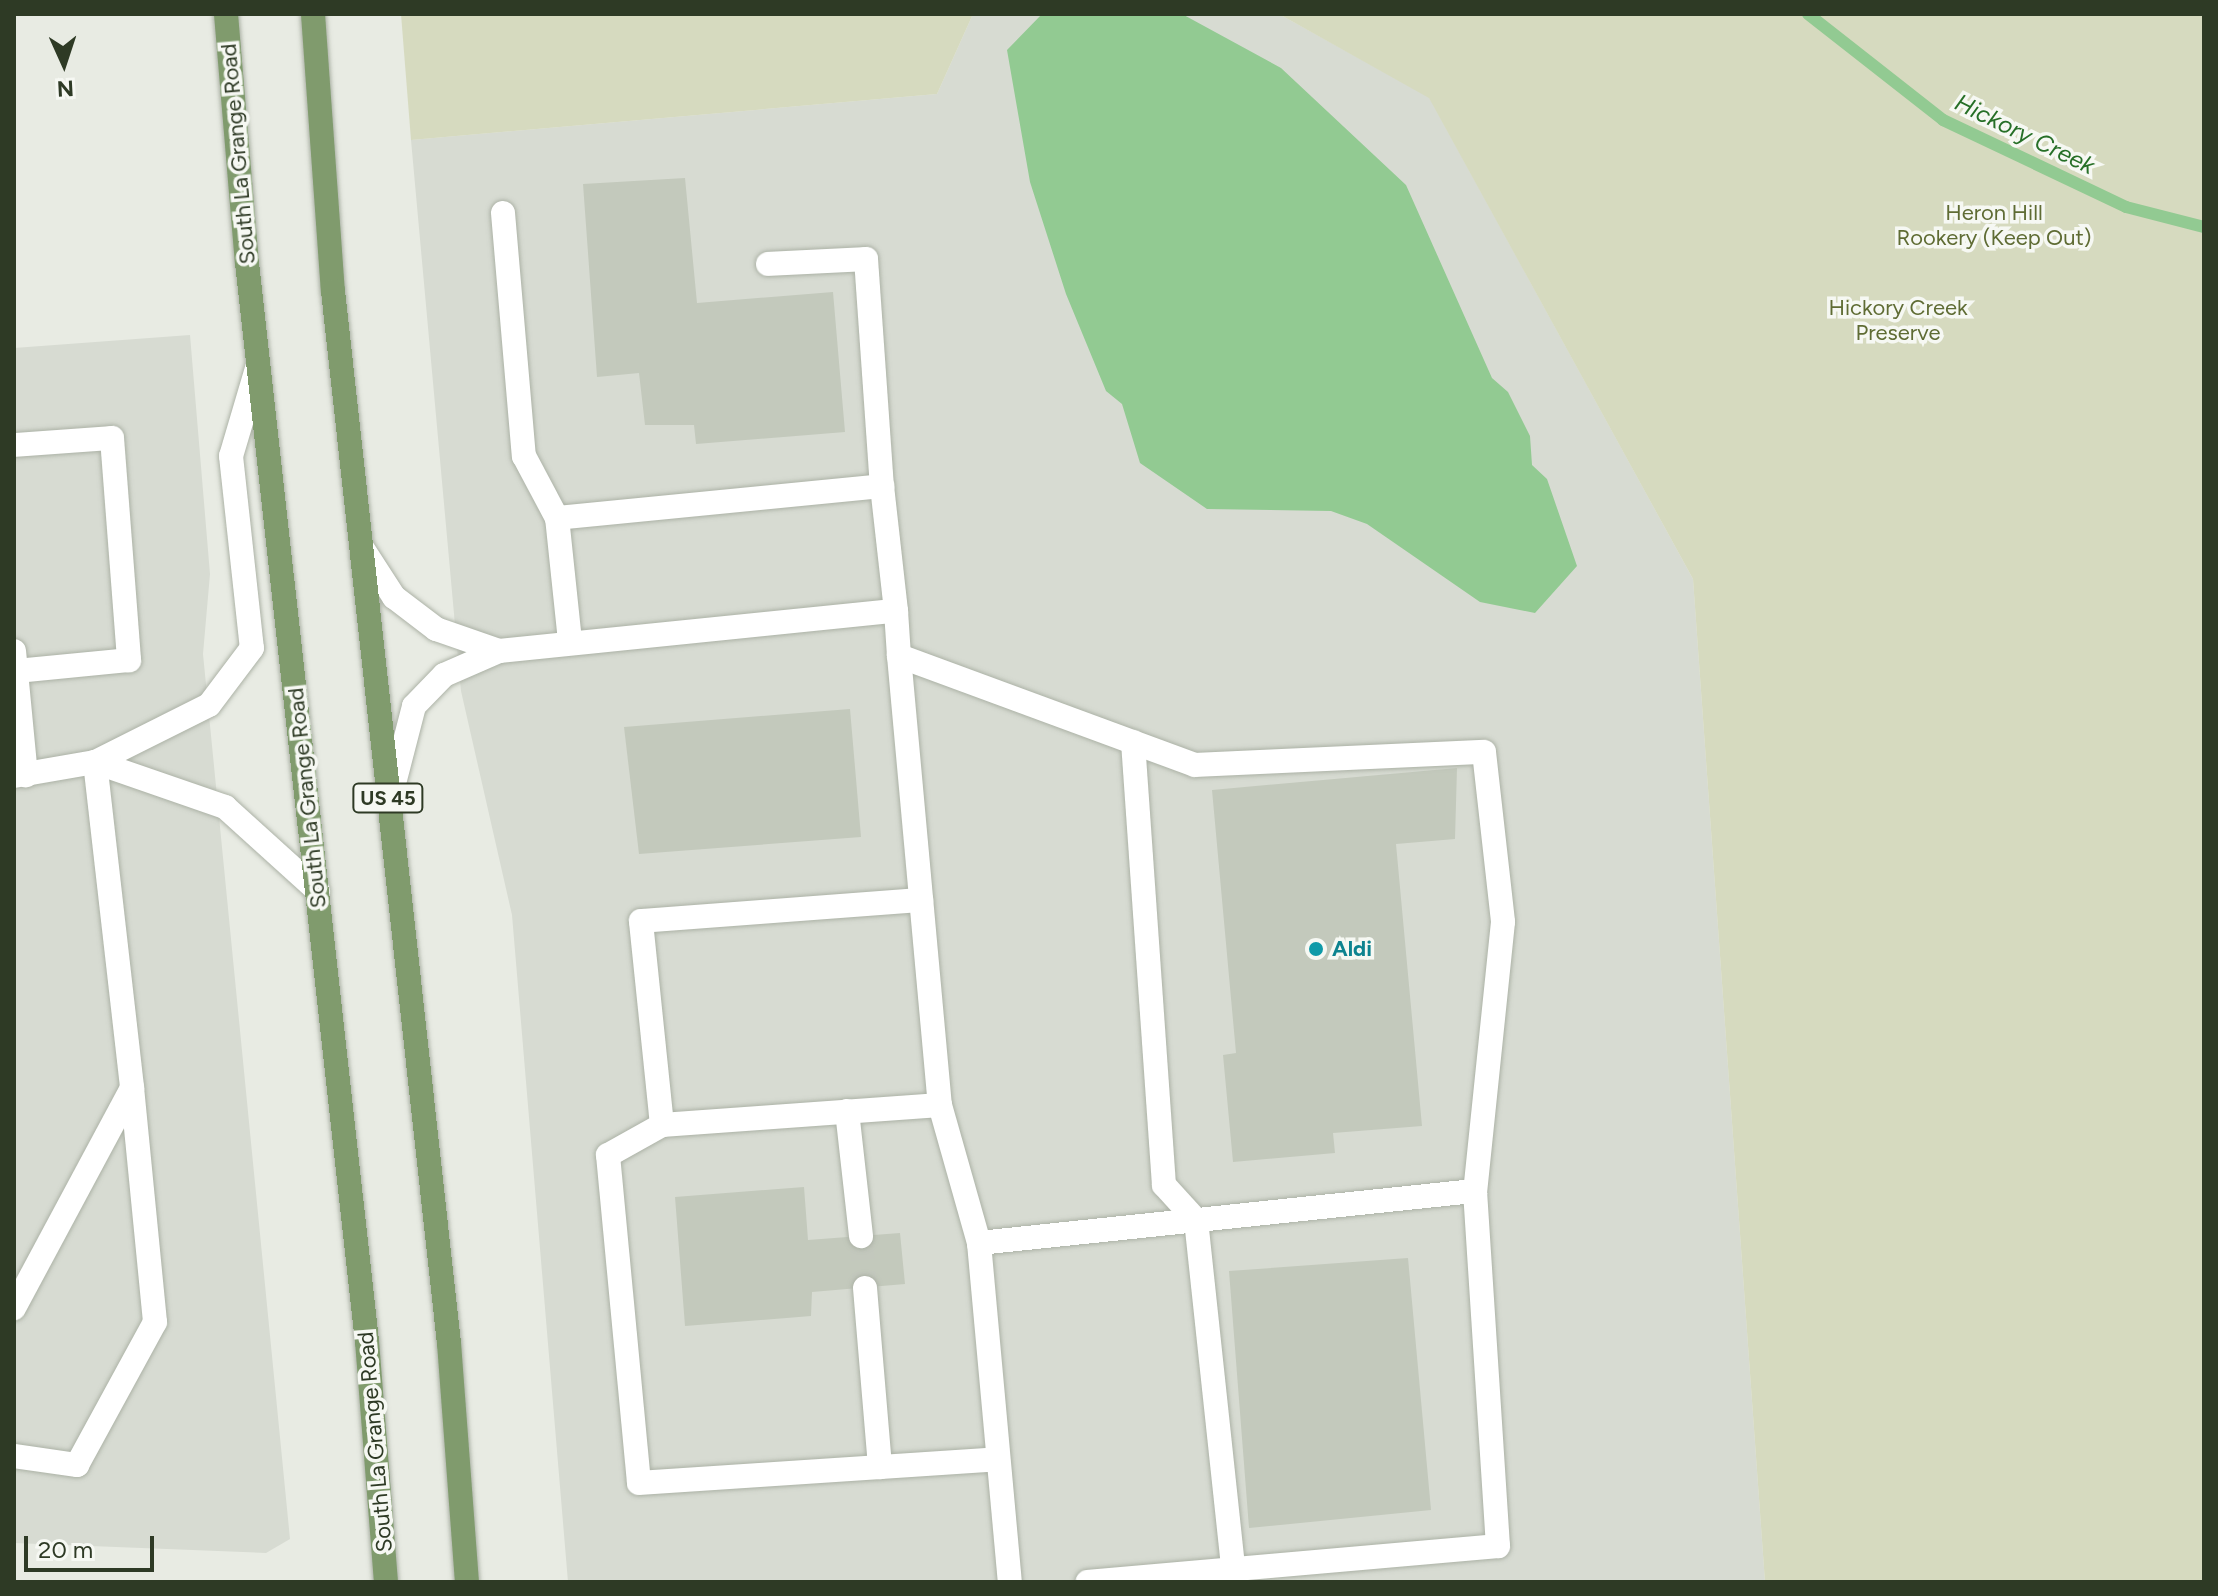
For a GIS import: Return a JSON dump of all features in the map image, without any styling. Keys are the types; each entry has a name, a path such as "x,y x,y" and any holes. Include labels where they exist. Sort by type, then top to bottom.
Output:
{"main road":[{"name":"South La Grange Road","path":"226,14 258,363 367,1341 386,1582"},
{"name":"US 45","path":"313,14 333,291 449,1343 467,1582"}],"lane":[{"path":"503,213 524,456 557,518 570,641"},
{"path":"768,264 866,259 882,486 940,1105 979,1243 1010,1582"},
{"path":"14,445 112,438 129,660 15,661 20,776 95,762 209,705 252,648 231,456 258,363"},
{"path":"557,518 882,486"},
{"path":"361,546 394,597 436,629 499,651"},
{"path":"388,804 414,706 444,675 499,651 570,641 896,611"},
{"path":"899,656 1195,765 1484,752 1503,922 1475,1191 1498,1546 1234,1576 1088,1582"},
{"path":"1133,742 1164,1185 1196,1220 1234,1576"},
{"path":"95,762 225,807 318,891"},
{"path":"14,1456 77,1465 155,1322 95,762"},
{"path":"662,1125 641,921 921,900"},
{"path":"14,1308 132,1088"},
{"path":"940,1105 662,1125 608,1155 639,1483 997,1459"},
{"path":"847,1111 861,1236"},
{"path":"979,1243 1475,1191"},
{"path":"865,1288 880,1467"}],"shaded area":[{"path":"973,14 1279,14 1429,97 1693,579 1765,1582 568,1582 512,915 461,691 411,140 937,94"},
{"path":"1042,14 1182,14 1281,68 1406,185 1492,378 1508,392 1530,436 1532,465 1547,479 1577,566 1535,613 1480,602 1367,524 1331,511 1207,509 1140,463 1122,404 1106,391 1066,294 1030,182 1007,50"},
{"path":"190,335 210,574 203,654 290,1539 266,1553 14,1543 14,348"}],"green space":[{"path":"401,14 973,14 937,94 411,140"},
{"name":"Hickory Creek Preserve","path":"1279,14 2204,14 2204,1582 1765,1582 1693,579 1429,98"}],"building":[{"path":"685,178 697,303 833,292 845,432 696,444 694,425 645,425 639,373 597,377 583,184"},
{"path":"850,709 861,837 639,854 624,727"},
{"name":"Aldi","path":"1457,768 1455,839 1396,844 1422,1126 1333,1133 1335,1153 1233,1162 1223,1055 1236,1053 1212,790"},
{"path":"804,1187 808,1240 900,1233 905,1284 812,1292 811,1316 685,1326 675,1197"},
{"path":"1408,1258 1431,1510 1249,1528 1229,1271"}],"waterway":[{"name":"Hickory Creek","path":"1808,14 1943,120 2126,207 2204,227"}],"tunnel":[{"path":"861,1236 865,1288"}],"place":[{"name":"Aldi","path":"1316,949"}],"park label":[{"name":"Heron Hill Rookery (Keep Out)","path":"1994,224"}]}
